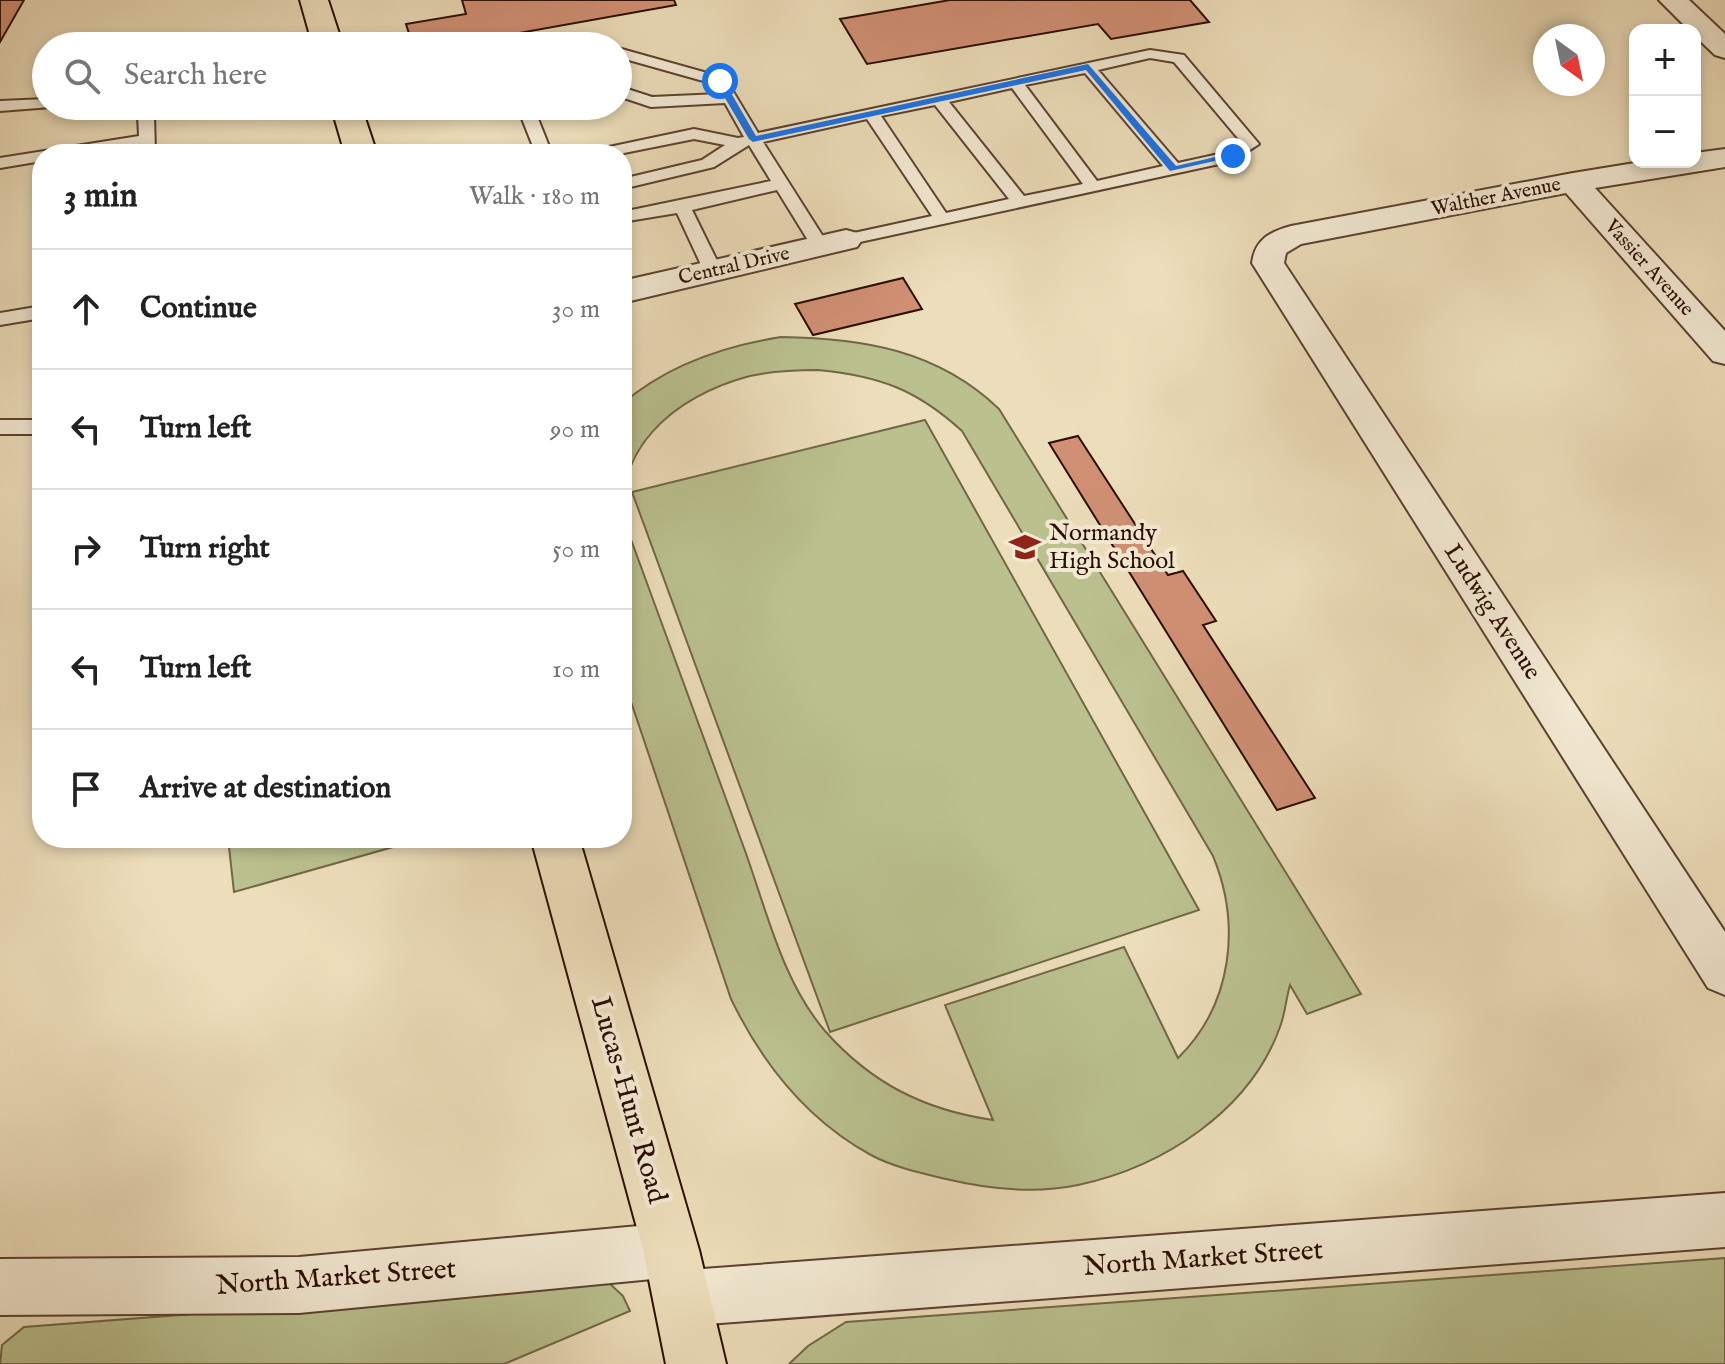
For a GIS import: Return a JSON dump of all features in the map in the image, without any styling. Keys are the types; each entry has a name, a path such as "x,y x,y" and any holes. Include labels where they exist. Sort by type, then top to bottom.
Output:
{"main road":[{"path":"314,0 324,32"},
{"path":"350,120 358,144"},
{"name":"Lucas-Hunt Road","path":"558,848 676,1274 696,1364"}],"street":[{"path":"1673,0 1725,49"},
{"name":"Walther Avenue","path":"1270,248 1291,236 1573,182 1725,158"},
{"name":"Vassier Avenue","path":"1573,182 1725,353"},
{"name":"Central Drive","path":"632,290 833,243"},
{"name":"Ludwig Avenue","path":"1270,248 1268,263 1725,973"},
{"name":"North Market Street","path":"0,1287 299,1285 676,1274 1725,1220"}],"lane":[{"path":"632,56 720,81 730,98 746,141 833,243 1233,156 1251,144 1179,58 1150,54 746,141 708,164 632,182"},
{"path":"1088,67 1174,169"},
{"path":"1015,82 1093,186"},
{"path":"632,96 651,102 730,98"},
{"path":"939,99 1020,202"},
{"path":"0,106 32,105"},
{"path":"871,113 942,219"},
{"path":"146,120 148,144"},
{"path":"531,120 540,144"},
{"path":"632,147 694,134 746,141"},
{"path":"0,163 32,158"},
{"path":"632,215 781,184"},
{"path":"682,207 713,271"},
{"path":"0,319 32,314"},
{"path":"0,427 32,427"}],"green space":[{"path":"781,337 841,340 898,351 951,373 999,409 1361,994 1307,1014 1290,985 1280,1027 1248,1085 1200,1131 1141,1165 1078,1185 1028,1190 962,1182 888,1163 848,1141 807,1107 772,1067 731,999 632,705 632,542 786,967 797,990 825,1031 880,1079 944,1109 993,1120 945,1005 1124,947 1178,1058 1211,1013 1221,988 1229,936 1222,882 1213,856 962,431 945,417 896,387 860,376 818,370 758,374 696,397 673,413 653,431 632,465 632,396 677,368 738,346"},
{"path":"925,420 1199,910 830,1032 632,492"},
{"path":"229,848 390,848 234,892"},
{"path":"1725,1258 1725,1364 789,1364 808,1346 846,1322"},
{"path":"608,1282 623,1296 630,1311 504,1364 0,1364 2,1345 24,1327"}],"building":[{"path":"0,0 24,0 0,42"},
{"path":"462,0 674,0 676,5 525,32 409,32 406,24 466,14"},
{"path":"950,0 1190,0 1209,22 1111,39 1098,24 867,64 840,19"},
{"path":"903,278 922,309 813,335 795,304"},
{"path":"1078,436 1168,575 1183,571 1216,621 1203,625 1315,798 1277,810 1049,443"}],"place":[{"name":"Normandy High School","path":"1025,547"}],"route":[{"path":"720,81 753,139 1088,67 1174,169 1233,156"}]}
